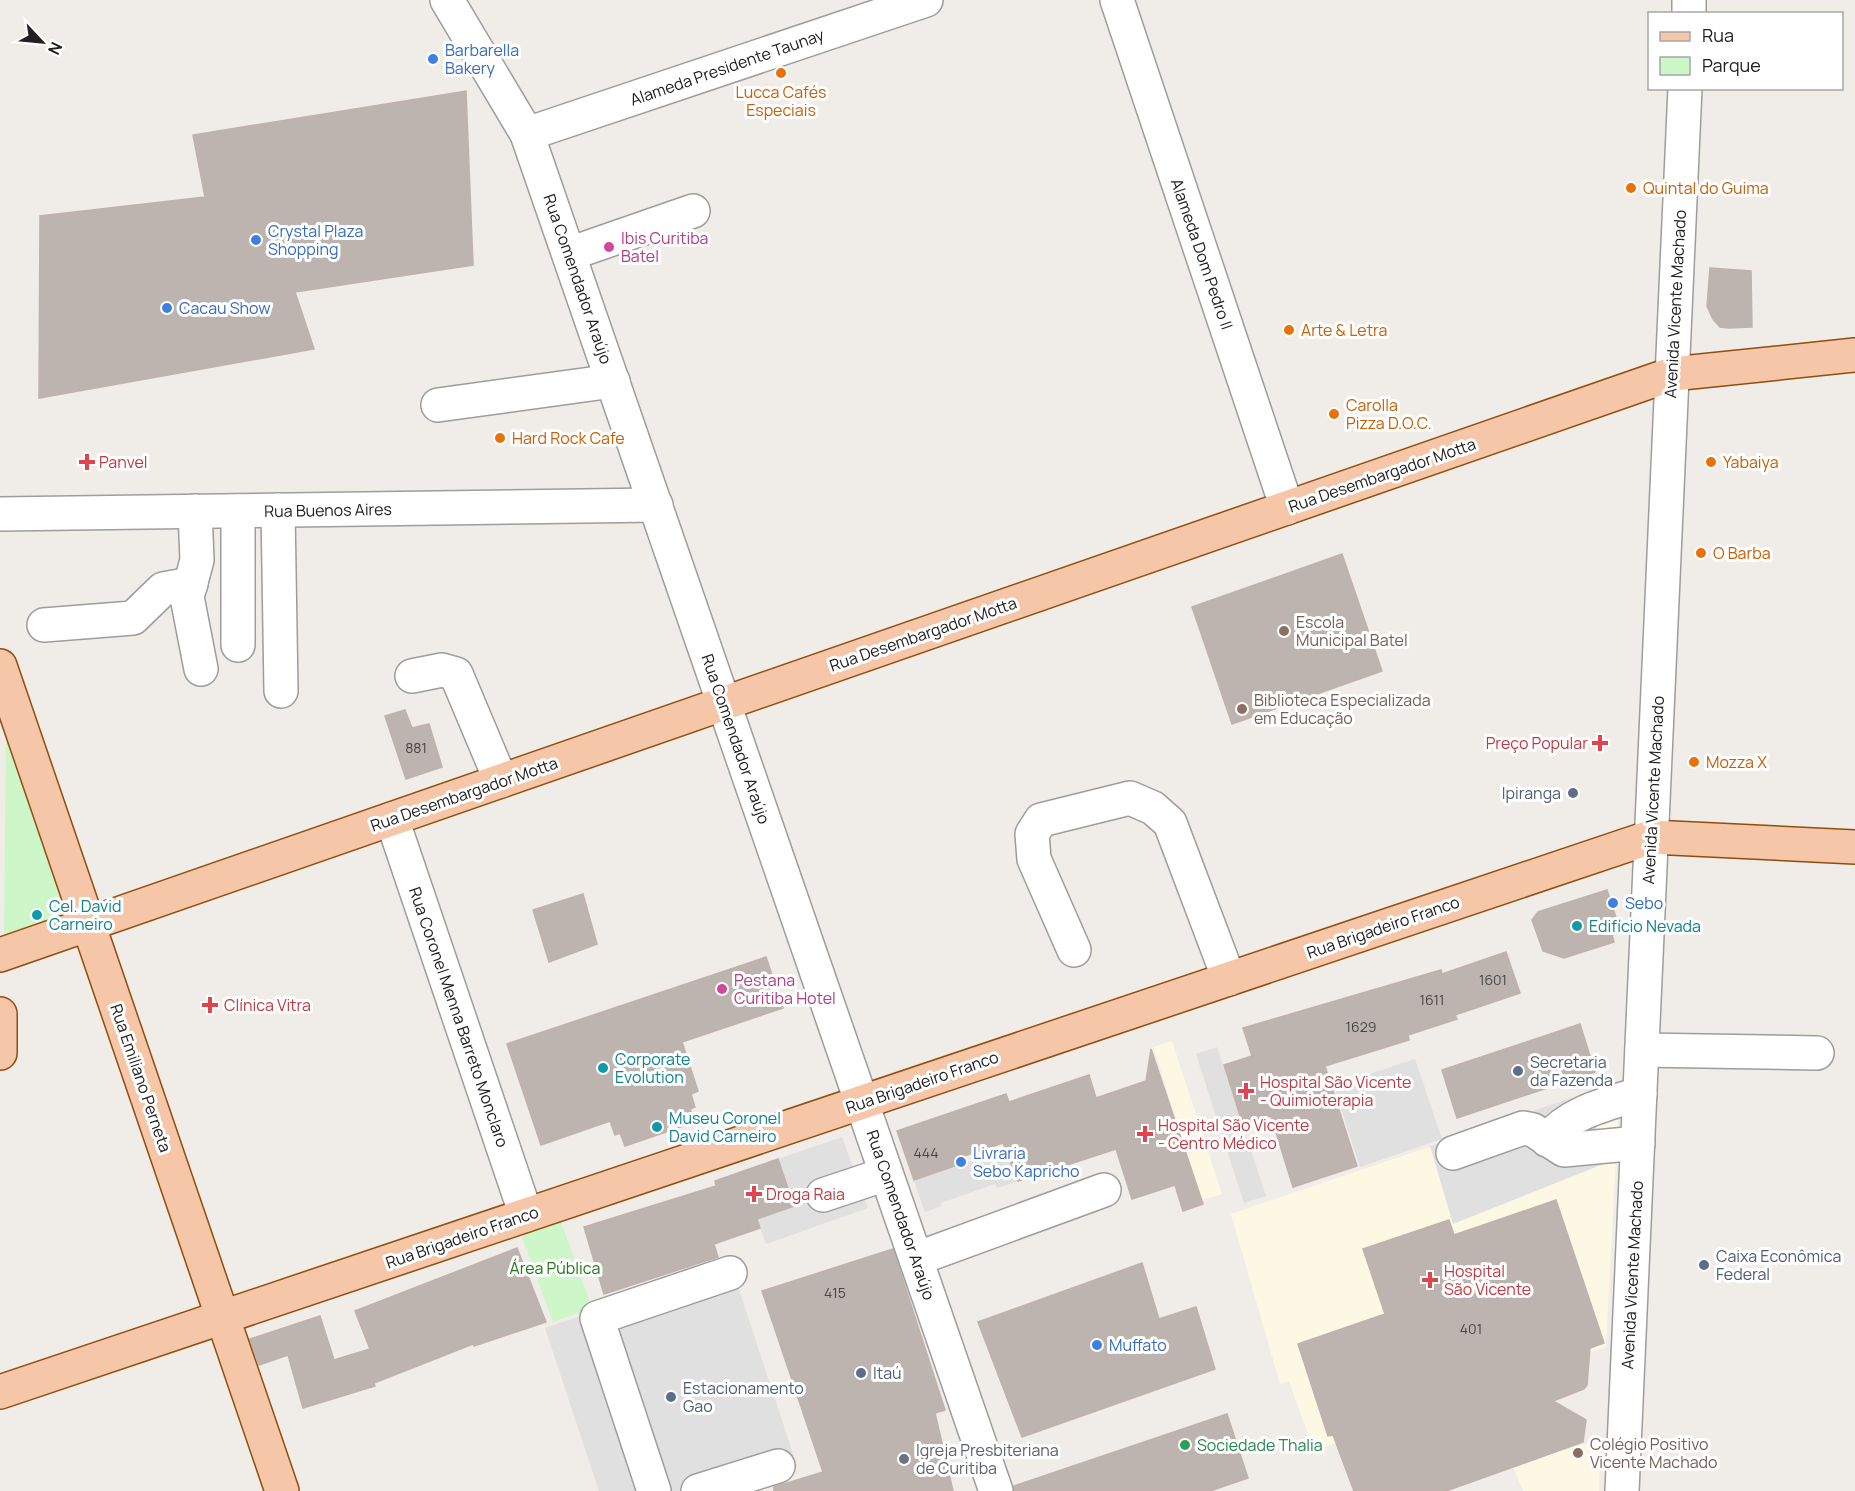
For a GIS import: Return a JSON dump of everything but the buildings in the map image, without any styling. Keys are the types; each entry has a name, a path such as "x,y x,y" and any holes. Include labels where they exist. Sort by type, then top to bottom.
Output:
{"main road":[{"name":"Rua Desembargador Motta","path":"0,955 1672,374 1855,355"},
{"name":"Rua Emiliano Perneta","path":"0,666 282,1491"},
{"name":"Rua Brigadeiro Franco","path":"0,1392 1651,837 1855,847"},
{"path":"0,1014 0,1053"}],"street":[{"name":"Rua Comendador Araújo","path":"447,0 528,134 996,1491"},
{"name":"Alameda Presidente Taunay","path":"528,134 926,0"},
{"name":"Alameda Dom Pedro II","path":"1117,0 1287,508"},
{"name":"Avenida Vicente Machado","path":"1622,1491 1685,90"},
{"path":"569,254 693,211"},
{"path":"438,405 613,381"},
{"name":"Rua Buenos Aires","path":"0,514 656,505"},
{"path":"278,510 281,690"},
{"path":"195,511 197,560 187,597 201,669"},
{"path":"238,511 238,645"},
{"path":"44,625 133,618 163,589 190,584"},
{"path":"412,676 442,670 456,674 501,781"},
{"path":"1074,950 1034,859 1032,834 1041,820 1130,798 1153,808 1170,823 1229,979"},
{"name":"Rua Coronel Menna Barreto Monclaro","path":"392,819 526,1215"},
{"path":"1642,1050 1817,1053"},
{"path":"1547,1140 1560,1124 1610,1103 1640,1094"},
{"path":"1454,1153 1522,1128 1533,1130 1564,1150 1638,1143"},
{"path":"823,1195 886,1174"},
{"path":"916,1259 1104,1190"},
{"path":"654,1491 597,1318 730,1272"},
{"path":"698,1491 778,1466"}],"shaded area":[{"path":"1172,1041 1222,1194 1202,1200 1153,1047"},
{"path":"1217,1047 1266,1196 1244,1203 1196,1054"},
{"path":"1415,1059 1442,1139 1360,1167 1334,1086"},
{"name":"Hospital São Vicente","path":"1620,1082 1606,1347 1314,1451 1289,1381 1280,1384 1231,1214"},
{"path":"1586,1093 1606,1163 1453,1224 1430,1146"},
{"path":"842,1137 868,1208 766,1244 757,1219 794,1206 778,1159"},
{"path":"1007,1148 1018,1181 997,1188 995,1184 941,1203 942,1206 925,1212 914,1181"},
{"name":"Estacionamento Gao","path":"731,1265 797,1466 721,1491 599,1491 545,1328"},
{"name":"Colégio Positivo Vicente Machado","path":"1600,1439 1599,1491 1523,1491 1513,1466"}],"green space":[{"path":"6,737 73,912 4,937"},
{"name":"Área Pública","path":"558,1214 592,1308 553,1322 519,1229"}],"place":[{"name":"Barbarella Bakery","path":"433,59"},
{"name":"Lucca Cafés Especiais","path":"781,73"},
{"name":"Quintal do Guima","path":"1631,188"},
{"name":"Crystal Plaza Shopping","path":"256,240"},
{"name":"Ibis Curitiba Batel","path":"609,247"},
{"name":"Cacau Show","path":"167,308"},
{"name":"Arte & Letra","path":"1289,330"},
{"name":"Carolla Pizza D.O.C.","path":"1334,414"},
{"name":"Hard Rock Cafe","path":"500,438"},
{"name":"Panvel","path":"87,462"},
{"name":"Yabaiya","path":"1711,462"},
{"name":"O Barba","path":"1701,553"},
{"name":"Escola Municipal Batel","path":"1284,631"},
{"name":"Biblioteca Especializada em Educação","path":"1242,709"},
{"name":"Preço Popular","path":"1600,743"},
{"name":"Mozza X","path":"1694,762"},
{"name":"Ipiranga","path":"1573,793"},
{"name":"Sebo","path":"1613,903"},
{"name":"Cel. David Carneiro","path":"37,915"},
{"name":"Edifício Nevada","path":"1577,926"},
{"name":"Pestana Curitiba Hotel","path":"722,989"},
{"name":"Clínica Vitra","path":"210,1005"},
{"name":"Corporate Evolution","path":"603,1068"},
{"name":"Secretaria da Fazenda","path":"1518,1071"},
{"name":"Hospital São Vicente - Quimioterapia","path":"1246,1091"},
{"name":"Museu Coronel David Carneiro","path":"657,1127"},
{"name":"Hospital São Vicente - Centro Médico","path":"1145,1134"},
{"name":"Livraria Sebo Kapricho","path":"961,1162"},
{"name":"Droga Raia","path":"754,1194"},
{"name":"Caixa Econômica Federal","path":"1704,1265"},
{"name":"Hospital São Vicente","path":"1430,1280"},
{"name":"Muffato","path":"1097,1345"},
{"name":"Itaú","path":"861,1373"},
{"name":"Estacionamento Gao","path":"671,1397"},
{"name":"Sociedade Thalia","path":"1185,1445"},
{"name":"Colégio Positivo Vicente Machado","path":"1578,1453"},
{"name":"Igreja Presbiteriana de Curitiba","path":"904,1459"}]}
